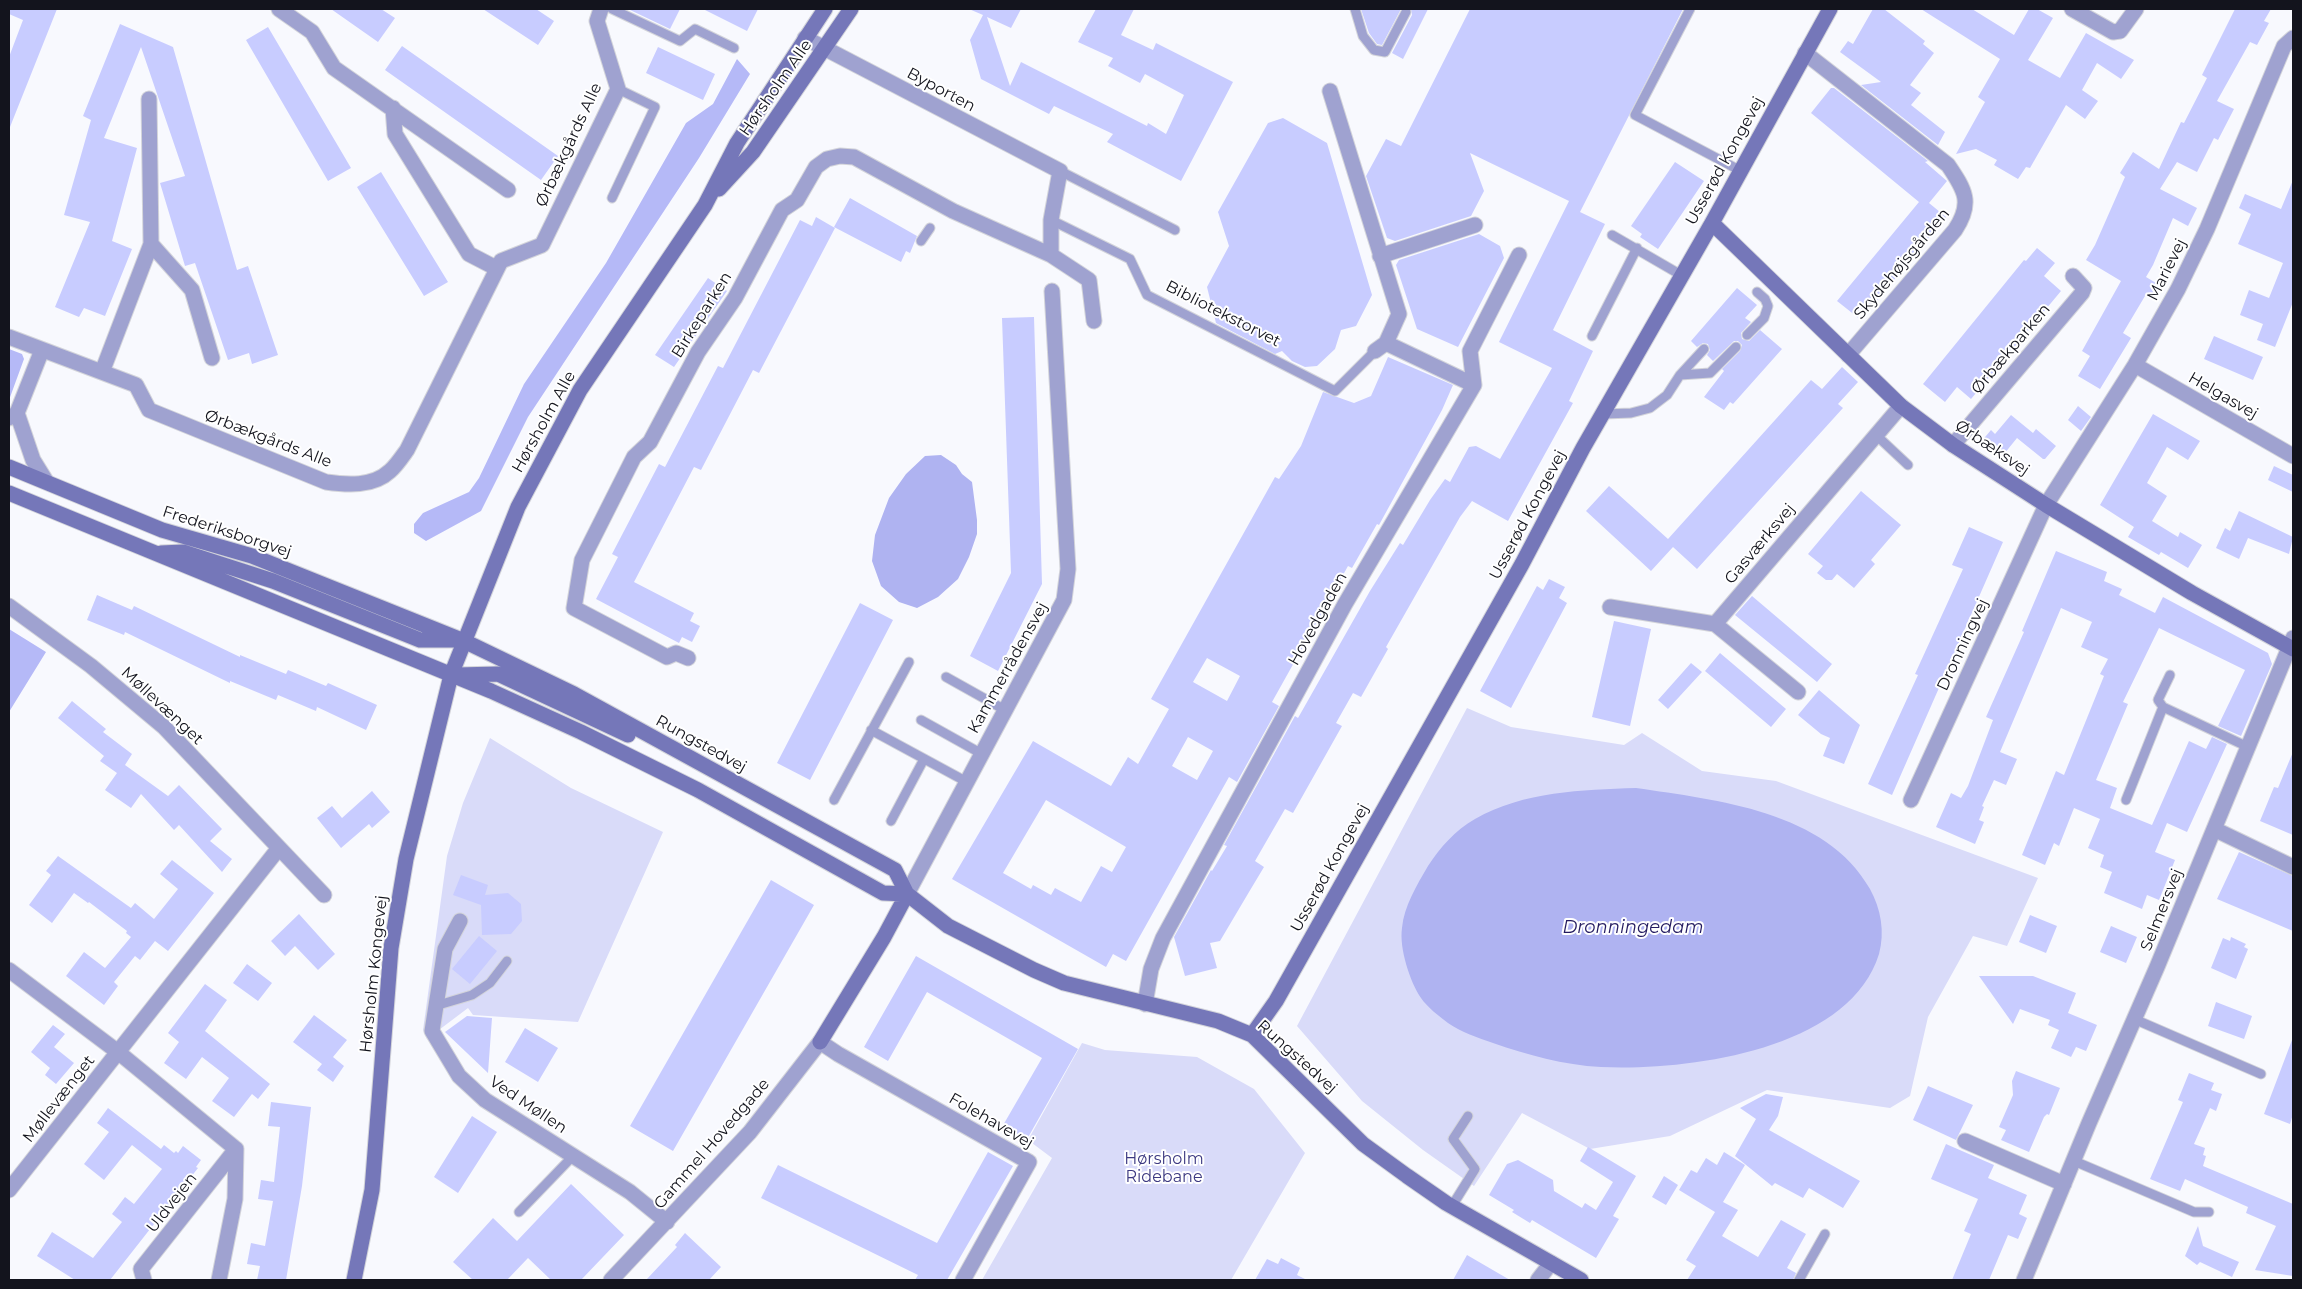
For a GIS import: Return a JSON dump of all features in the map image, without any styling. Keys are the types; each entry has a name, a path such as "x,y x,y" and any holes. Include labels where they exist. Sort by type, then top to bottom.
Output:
{"main road":[{"name":"Hørsholm Alle","path":"451,675 518,507 580,390 705,205 737,142 825,9"},
{"name":"Hørsholm Alle","path":"705,205 753,152 851,9"},
{"name":"Usserød Kongevej","path":"1252,1035 1276,1002 1830,9"},
{"name":"Ørbæksvej","path":"1712,223 1901,406 1953,445 2046,505 2192,593 2292,645"},
{"name":"Frederiksborgvej","path":"9,466 162,530 252,556 464,641"},
{"path":"9,493 451,675 581,732 690,786 884,893 907,894"},
{"path":"155,553 183,552 272,581 420,640 464,641"},
{"name":"Rungstedvej","path":"464,641 574,694 895,870 907,894 948,926 1034,970 1064,983 1218,1021 1252,1035 1363,1144 1452,1206 1581,1280"},
{"path":"451,675 498,674 645,743 738,794 780,808"},
{"name":"Hørsholm Kongevej","path":"354,1280 372,1190 393,940 406,858 451,675"},
{"name":"Gammel Hovedgade","path":"820,1042 884,937 907,894"}],"street":[{"path":"279,9 312,32 334,68 508,190"},
{"name":"Ørbækgårds Alle","path":"9,336 136,385 149,410 326,482 351,485 372,480 389,472 407,450 496,268 504,258 542,245 618,89 597,22 601,9"},
{"path":"2072,9 2112,32 2120,31 2136,9"},
{"name":"Byporten","path":"805,38 1060,171"},
{"name":"Marievej","path":"2046,505 2135,365 2178,289 2207,230 2284,46 2293,38"},
{"name":"Skydehøjsgården","path":"1805,53 1948,165 1960,183 1965,199 1965,215 1955,230 1848,355"},
{"name":"Bibliotekstorvet","path":"1330,91 1398,314 1381,347"},
{"path":"102,372 151,244 149,100"},
{"path":"393,108 395,134 469,254 496,268"},
{"name":"Birkeparken","path":"688,658 676,653 666,657 574,608 582,560 634,457 650,442 698,352 735,298 782,210 797,200 816,167 827,159 840,156 854,158 953,211 1051,255"},
{"path":"1060,171 1051,220 1051,255 1089,280 1094,321"},
{"path":"1380,256 1474,225"},
{"path":"151,244 192,290 212,358"},
{"path":"1381,347 1474,385 1470,351 1519,255"},
{"name":"Ørbækparken","path":"1953,445 2082,293 2084,288 2073,276"},
{"name":"Kammerrådensvej","path":"907,894 1064,600 1068,569 1052,291"},
{"path":"42,350 13,416 33,460 46,481"},
{"name":"Helgasvej","path":"2135,365 2293,456"},
{"name":"Hovedgaden","path":"1144,1004 1151,969 1163,938 1345,604 1474,385"},
{"name":"Gasværksvej","path":"1716,624 1901,406"},
{"name":"Dronningvej","path":"1911,800 2046,505"},
{"name":"Møllevænget","path":"9,606 91,666 164,727 324,895"},
{"path":"1610,607 1716,624 1798,692"},
{"name":"Selmersvej","path":"2024,1280 2292,645"},
{"path":"2214,829 2293,866"},
{"name":"Møllevænget","path":"9,1190 279,848"},
{"name":"Ved Møllen","path":"460,922 445,949 432,1031 460,1076 485,1100 630,1192 667,1222"},
{"name":"Møllevænget","path":"9,970 118,1052"},
{"name":"Gammel Hovedgade","path":"611,1280 750,1132 820,1042"},
{"name":"Folehavevej","path":"820,1042 1030,1162 963,1280"},
{"path":"118,1052 236,1149 235,1199 219,1280"},
{"path":"1965,1141 2064,1184"},
{"name":"Uldvejen","path":"144,1280 141,1269 236,1149"},
{"path":"1538,1280 1551,1263"}],"lane":[{"path":"612,9 680,41 695,29 734,48"},
{"path":"1355,9 1363,36 1374,50 1385,52 1406,12"},
{"path":"1690,9 1635,115 1741,171"},
{"path":"612,198 655,107 618,89"},
{"path":"1060,171 1175,230"},
{"name":"Bibliotekstorvet","path":"1051,220 1130,259 1147,295 1334,391 1381,347"},
{"path":"921,241 930,228"},
{"path":"1612,235 1681,275"},
{"path":"1592,336 1637,248"},
{"path":"1747,335 1764,318 1768,306 1765,299 1755,294 1770,278"},
{"path":"1680,375 1710,373 1736,347"},
{"path":"1604,414 1631,413 1650,408 1667,395 1680,375 1704,349"},
{"path":"1876,435 1908,465"},
{"path":"834,800 908,662"},
{"path":"2170,675 2158,700 2163,707 2248,747"},
{"path":"946,676 1005,710"},
{"path":"2126,800 2163,707"},
{"path":"920,720 982,754"},
{"path":"872,730 967,782"},
{"path":"891,821 924,759"},
{"path":"435,1006 472,995 490,983 507,960"},
{"path":"2134,1019 2261,1074"},
{"path":"1452,1206 1475,1168 1453,1139 1468,1116"},
{"path":"519,1212 573,1156"},
{"path":"2074,1160 2194,1212 2209,1212"},
{"path":"1799,1280 1825,1234"}],"green space":[{"path":"1467,708 1511,727 1624,745 1642,733 1702,771 1776,781 2038,878 2007,946 1973,936 1928,1017 1910,1096 1890,1108 1767,1090 1670,1136 1590,1149 1522,1113 1474,1186 1423,1150 1362,1101 1297,1026"},
{"path":"490,738 571,788 663,832 578,1022 473,1015 468,1008 427,1039 423,1030 447,856 463,803"},
{"name":"Hørsholm Ridebane","path":"1082,1043 1105,1050 1197,1057 1254,1089 1305,1153 1231,1280 982,1280 1052,1158 1028,1140"}],"shaded area":[{"path":"737,59 750,74 699,158 528,417 481,511 426,541 414,533 414,524 423,513 469,492 479,478 524,384 606,263 686,123 713,104"},
{"path":"9,349 22,354 24,359 9,400"},
{"path":"9,629 46,652 9,712"}],"water":[{"path":"941,455 956,465 962,474 972,482 977,534 969,557 958,579 938,597 917,608 899,602 881,586 872,561 875,535 889,498 906,474 925,456"},
{"name":"Dronningedam","path":"1636,788 1701,798 1767,814 1798,826 1826,842 1851,863 1874,897 1882,929 1879,954 1862,987 1835,1013 1800,1033 1761,1048 1718,1059 1676,1065 1636,1067 1587,1066 1559,1062 1533,1055 1464,1032 1448,1023 1430,1008 1421,998 1409,974 1402,945 1402,928 1405,912 1415,888 1428,866 1448,840 1475,819 1494,810 1533,797 1574,791"}],"building":[{"path":"9,9 57,9 10,127 9,57 23,20 9,14"},
{"path":"331,9 381,9 395,18 378,42"},
{"path":"483,9 536,9 554,21 538,45"},
{"path":"628,9 680,9 670,29"},
{"path":"703,9 758,9 747,31"},
{"path":"969,9 1021,9 1011,28 987,17 1010,86 1021,62 1147,126 1148,123 1166,134 1184,95 1145,74 1140,83 1108,66 1113,58 1078,42 1096,9 1134,9 1121,35 1153,50 1156,43 1233,82 1181,181 1107,142 1113,134 1054,106 1049,114 981,79 970,40 983,15"},
{"path":"1361,9 1401,9 1382,45 1377,44 1369,33"},
{"path":"1411,9 1428,9 1403,59 1392,53 1412,15"},
{"path":"1470,9 1683,9 1580,212 1605,224 1553,330 1593,351 1569,401 1573,403 1508,521 1472,501 1460,517 1386,647 1388,649 1361,697 1353,693 1336,723 1342,726 1293,813 1285,809 1255,861 1264,867 1220,941 1210,943 1217,968 1185,976 1174,937 1211,870 1227,846 1224,845 1295,716 1298,718 1370,591 1400,543 1403,545 1445,479 1450,482 1469,447 1476,446 1500,459 1552,368 1499,342 1569,201 1470,153 1484,191 1471,216 1395,241 1387,238 1366,176 1386,139 1401,146"},
{"path":"1873,9 1884,9 1925,41 1923,44 1934,53 1910,85 1921,93 1911,105 1945,132 1938,145 1861,85 1881,82 1840,52 1848,41 1853,44"},
{"path":"1921,9 1972,9 2014,35 2029,9 2037,9 2053,18 2028,60 2060,78 2086,33 2134,60 2121,79 2097,63 2082,90 2098,101 2085,119 2066,105 2030,168 2026,167 2018,179 1994,165 1997,160 1976,149 1956,154 1985,102 1978,97 2000,59"},
{"path":"2235,9 2271,9 2264,21 2269,23 2257,45 2250,42 2217,101 2234,109 2218,140 2214,138 2197,172 2177,162 2160,189 2197,208 2188,226 2173,218 2146,277 2161,286 2152,300 2145,296 2123,333 2131,338 2100,389 2078,376 2090,356 2082,351 2121,281 2086,260 2095,245 2125,177 2120,173 2133,152 2159,169 2181,122 2184,123 2207,78 2202,75"},
{"path":"120,24 173,47 237,270 248,266 278,355 252,364 249,353 228,360 195,263 185,266 160,183 185,176 141,47 104,138 137,148 112,241 132,249 105,316 84,308 79,317 55,307 90,222 64,215 91,120 83,116"},
{"path":"268,27 351,168 328,181 246,40"},
{"path":"402,46 558,156 541,180 385,70"},
{"path":"658,47 715,74 703,100 646,73"},
{"path":"1831,88 1834,88 1928,161 1925,162 1947,181 1929,203 1946,217 1861,320 1837,301 1919,202 1811,113"},
{"path":"1283,118 1327,143 1372,295 1356,326 1341,330 1335,349 1317,366 1305,367 1292,361 1282,351 1275,354 1216,323 1207,287 1229,246 1218,212 1268,123"},
{"path":"1675,162 1704,181 1658,249 1640,237 1642,234 1631,226"},
{"path":"381,172 448,282 424,296 357,187"},
{"path":"2293,180 2293,302 2275,347 2257,340 2263,324 2240,315 2249,290 2269,298 2283,263 2238,244 2251,214 2239,208 2245,194 2281,209"},
{"path":"850,198 917,236 910,253 906,251 901,262 834,227"},
{"path":"816,217 835,228 759,373 753,370 701,470 694,467 634,582 694,613 690,621 700,626 692,642 682,637 679,643 596,599 618,557 612,554 659,464 665,467 718,366 723,368 800,220 812,226"},
{"path":"1479,234 1500,246 1504,258 1458,347 1417,329 1396,265 1399,260"},
{"path":"2037,248 2055,263 2044,276 2061,291 1971,399 1957,387 1945,402 1923,384 2024,260 2026,261"},
{"path":"708,278 727,291 674,367 655,355"},
{"path":"1737,288 1757,305 1745,318 1751,322 1741,333 1742,339 1749,341 1760,330 1782,349 1733,404 1730,402 1724,410 1704,397 1724,371 1722,369 1740,351 1742,345 1738,341 1734,341 1713,361 1707,355 1710,350 1708,344 1703,343 1697,347 1691,341"},
{"path":"1034,317 1042,584 998,671 970,656 1011,573 1002,318"},
{"path":"2214,336 2263,357 2253,380 2204,359"},
{"path":"1388,357 1453,385 1442,410 1379,525 1377,524 1352,568 1348,566 1272,702 1279,706 1237,782 1229,777 1126,961 1113,954 1106,967 952,879 1033,741 1111,786 1128,757 1138,764 1169,709 1151,699 1275,477 1279,479 1301,446 1323,392 1354,403 1371,396","holes":["1207,658 1240,676 1227,701 1193,682","1188,737 1213,751 1197,780 1172,766","1046,800 1126,847 1112,872 1101,866 1081,902 1055,888 1051,895 1033,885 1031,889 1003,873"]},
{"path":"1842,367 1858,382 1838,404 1843,408 1697,569 1673,547 1651,571 1586,511 1609,486 1668,539 1811,380 1822,389"},
{"path":"2078,406 2091,417 2081,431 2068,420"},
{"path":"2153,414 2200,441 2188,460 2167,447 2147,483 2167,496 2152,521 2178,537 2180,532 2202,545 2188,568 2161,552 2159,555 2128,537 2134,527 2100,505"},
{"path":"2011,415 2033,433 2036,429 2056,446 2045,459 2017,438 2000,459 1980,443 1991,430 1995,434"},
{"path":"2274,466 2293,475 2293,492 2268,480"},
{"path":"1861,491 1901,525 1871,560 1875,564 1854,588 1837,574 1832,580 1826,580 1817,573 1823,566 1808,554"},
{"path":"2239,511 2293,537 2289,554 2248,538 2239,559 2216,548 2225,528 2230,531"},
{"path":"1969,527 2003,542 1892,795 1868,784 1918,675 1915,674 1963,569 1952,565"},
{"path":"2056,551 2107,572 2104,581 2122,589 2119,595 2155,613 2163,597 2268,653 2272,664 2241,736 2218,726 2245,670 2159,628 2123,702 2128,704 2096,780 2117,788 2110,808 2152,825 2189,741 2206,749 2212,737 2227,744 2187,832 2167,823 2155,852 2175,860 2159,900 2147,895 2142,909 2104,893 2112,872 2100,867 2104,855 2088,848 2100,819 2074,808 2059,846 2054,843 2045,865 2022,855 2056,771 2064,775 2104,676 2100,674 2108,659 2081,647 2092,622 2061,608 2000,752 2017,759 2006,785 1994,780 1982,806 1984,807 1979,820 1984,822 1975,844 1936,827 1951,793 1961,798 1968,786 1993,720 1986,717 2024,632 2022,631"},
{"path":"1549,579 1565,587 1559,598 1567,603 1511,708 1480,691 1537,586 1543,590"},
{"path":"97,595 132,610 134,606 240,657 240,655 286,674 288,670 326,686 328,683 377,705 366,730 317,707 316,711 278,695 276,700 230,681 230,683 125,632 124,635 87,620"},
{"path":"1752,596 1832,664 1817,682 1735,615"},
{"path":"860,603 893,620 810,780 777,763"},
{"path":"1614,621 1651,629 1630,726 1592,717"},
{"path":"1720,653 1786,709 1771,727 1705,671"},
{"path":"1691,663 1702,672 1668,709 1658,700"},
{"path":"1819,690 1860,725 1844,764 1823,756 1830,738 1821,734 1798,715"},
{"path":"72,701 106,729 103,732 132,754 125,765 168,796 179,785 222,829 210,841 232,859 222,872 179,825 174,830 141,794 131,808 105,790 117,773 100,761 104,756 58,718"},
{"path":"2293,752 2293,835 2260,821 2274,787 2278,788"},
{"path":"372,791 390,812 372,828 369,824 341,848 317,818 332,806 342,818"},
{"path":"2239,852 2293,876 2293,931 2217,899"},
{"path":"58,856 131,908 135,903 154,919 178,889 160,874 172,860 214,893 168,951 155,941 140,960 135,956 114,982 118,986 104,1005 66,976 84,952 105,968 131,937 126,933 127,931 74,893 52,923 29,905 51,875 46,871"},
{"path":"461,875 488,885 485,895 508,893 521,904 522,921 511,934 482,935 481,905 453,895"},
{"path":"771,880 814,905 673,1151 630,1126"},
{"path":"299,914 335,954 318,970 295,946 285,956 271,941"},
{"path":"2030,915 2057,926 2046,953 2019,942"},
{"path":"2111,926 2137,937 2126,963 2100,952"},
{"path":"479,936 497,951 470,984 452,969"},
{"path":"2231,937 2246,944 2244,947 2248,949 2236,979 2211,968 2223,938 2230,941"},
{"path":"916,956 1078,1049 1026,1141 1002,1127 1042,1058 927,992 888,1061 864,1047"},
{"path":"247,964 272,983 258,1001 233,983"},
{"path":"1979,976 2033,976 2076,993 2068,1013 2097,1025 2086,1051 2076,1047 2071,1057 2051,1048 2059,1030 2048,1025 2050,1020 2020,1009 2013,1024"},
{"path":"205,984 227,1000 205,1031 270,1084 258,1099 252,1094 234,1117 212,1101 229,1078 202,1057 186,1079 164,1063 179,1042 168,1033"},
{"path":"2216,1002 2252,1016 2244,1039 2208,1026"},
{"path":"314,1015 347,1040 333,1057 344,1066 333,1082 317,1070 322,1064 293,1042"},
{"path":"467,1016 492,1018 488,1073 445,1032"},
{"path":"53,1025 65,1034 54,1047 74,1063 56,1084 45,1075 50,1068 31,1052"},
{"path":"525,1028 558,1048 538,1082 505,1062"},
{"path":"2292,1040 2293,1114 2290,1124 2264,1114"},
{"path":"2016,1071 2060,1088 2049,1115 2047,1114 2044,1117 2029,1152 2001,1140 2006,1130 1999,1127 2013,1095 2012,1081"},
{"path":"2189,1073 2214,1083 2211,1090 2222,1094 2216,1111 2210,1108 2194,1144 2205,1148 2203,1155 2206,1156 2203,1166 2293,1204 2293,1276 2255,1270 2276,1226 2246,1213 2248,1207 2185,1179 2180,1191 2150,1179 2183,1102 2178,1100"},
{"path":"1928,1086 1973,1105 1956,1140 1913,1120"},
{"path":"1766,1094 1783,1097 1778,1116 1769,1130 1860,1181 1843,1208 1809,1188 1803,1198 1775,1183 1772,1186 1735,1156 1756,1119 1740,1108"},
{"path":"271,1102 311,1107 302,1186 286,1280 257,1280 260,1266 247,1264 251,1243 265,1246 273,1201 258,1199 261,1180 274,1182 280,1127 268,1126"},
{"path":"108,1108 161,1149 164,1145 174,1153 176,1151 178,1153 183,1146 201,1160 196,1167 198,1168 110,1280 75,1280 37,1256 52,1232 93,1258 122,1222 112,1214 125,1197 134,1204 162,1169 132,1145 104,1180 84,1164 109,1132 97,1123"},
{"path":"472,1116 497,1132 458,1193 434,1177"},
{"path":"1946,1144 1994,1165 1988,1178 2027,1195 2019,1214 2027,1218 2018,1239 2008,1235 1989,1280 1952,1280 1971,1234 1964,1231 1978,1199 1931,1179"},
{"path":"1588,1147 1636,1176 1613,1216 1619,1219 1596,1258 1532,1220 1530,1223 1512,1212 1514,1210 1489,1195 1507,1164 1518,1160 1553,1180 1554,1191 1582,1208 1585,1203 1596,1210 1613,1182 1580,1161"},
{"path":"988,1152 1013,1166 947,1280 915,1280 918,1275 761,1198 778,1165 937,1243"},
{"path":"1724,1152 1745,1165 1723,1202 1738,1210 1722,1236 1758,1257 1781,1220 1806,1234 1787,1268 1796,1273 1793,1280 1687,1280 1696,1266 1686,1260 1715,1212 1679,1190 1691,1170 1697,1173 1706,1158 1717,1165"},
{"path":"1664,1176 1678,1185 1666,1205 1652,1197"},
{"path":"571,1184 624,1235 581,1280 551,1280 528,1258 507,1280 473,1280 453,1262 493,1218 517,1241"},
{"path":"2198,1226 2203,1246 2239,1262 2232,1277 2200,1262 2197,1265 2185,1256"},
{"path":"685,1233 721,1267 709,1280 646,1280 677,1247 675,1245"},
{"path":"1467,1255 1510,1280 1453,1280"},
{"path":"1281,1258 1300,1268 1297,1275 1307,1280 1255,1280 1267,1259 1278,1264"}]}
